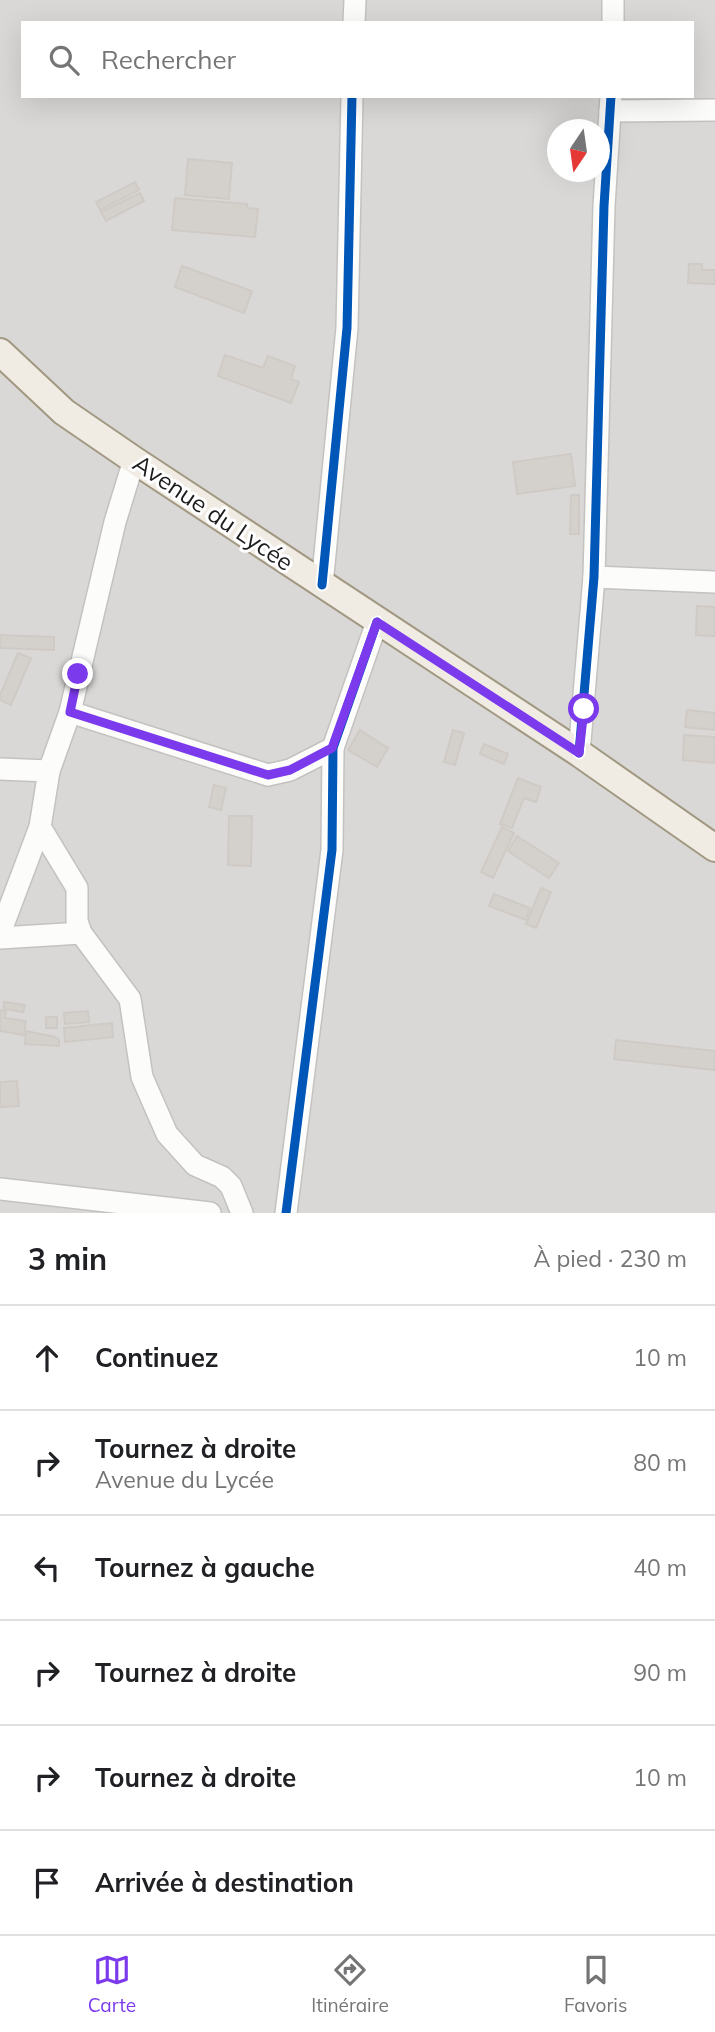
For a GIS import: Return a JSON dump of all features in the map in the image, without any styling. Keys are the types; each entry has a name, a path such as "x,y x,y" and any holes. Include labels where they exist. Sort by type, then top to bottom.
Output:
{"main road":[{"name":"Avenue du Lycée","path":"0,352 64,412 377,622 579,753 715,848"}],"street":[{"path":"354,21 355,0"},
{"path":"613,0 613,21"},
{"path":"322,585 347,328 352,98"},
{"path":"579,753 594,576 604,206 610,104 715,110"},
{"path":"0,933 40,827 49,771 70,712 115,522 134,460"},
{"path":"594,576 715,582"},
{"path":"286,1213 332,850 332,748 377,622"},
{"path":"70,712 268,775 290,770 332,748"},
{"path":"0,769 49,771"},
{"path":"40,827 77,888 77,921 81,933 130,999 142,1077 167,1135 195,1164 222,1177 231,1186 242,1213"},
{"path":"0,938 81,933"},
{"path":"0,1189 210,1213"}],"shaded area":[{"path":"0,0 715,0 715,1213 0,1213"}],"building":[{"path":"188,159 232,163 229,199 185,195"},
{"path":"135,182 139,190 100,210 96,202"},
{"path":"140,193 144,201 106,221 101,212"},
{"path":"175,198 247,204 247,208 258,209 255,237 172,230"},
{"path":"689,264 702,264 702,270 715,270 715,284 688,283"},
{"path":"182,266 252,291 244,313 175,287"},
{"path":"225,355 263,368 268,356 295,366 291,379 299,382 291,403 218,376"},
{"path":"571,454 575,486 517,494 513,462"},
{"path":"571,495 579,495 579,534 570,534"},
{"path":"697,606 715,607 715,636 696,635"},
{"path":"0,635 54,637 54,650 0,648"},
{"path":"18,653 31,658 11,705 0,700 0,695"},
{"path":"687,710 715,713 715,730 685,727"},
{"path":"360,730 388,748 377,767 348,750"},
{"path":"453,730 464,733 455,765 444,762"},
{"path":"684,735 715,737 715,763 683,760"},
{"path":"484,744 508,754 504,764 480,754"},
{"path":"518,778 541,787 536,802 524,798 512,828 500,824"},
{"path":"214,785 226,788 221,810 209,807"},
{"path":"229,816 252,816 251,866 228,865"},
{"path":"502,827 514,833 493,878 481,872"},
{"path":"517,836 559,863 549,878 508,851"},
{"path":"541,888 551,892 536,928 526,924"},
{"path":"494,894 530,908 526,920 489,906"},
{"path":"4,1002 25,1005 23,1012 4,1009"},
{"path":"0,1010 6,1011 5,1018 26,1021 24,1035 0,1031"},
{"path":"88,1011 89,1022 65,1024 64,1013"},
{"path":"46,1017 57,1017 57,1028 46,1028"},
{"path":"112,1023 113,1037 65,1042 64,1028"},
{"path":"26,1031 55,1037 59,1040 59,1046 25,1044"},
{"path":"616,1040 715,1051 715,1070 614,1059"},
{"path":"17,1081 19,1106 0,1107 0,1082"}],"cycle path":[{"path":"322,585 347,328 352,98"},
{"path":"579,753 594,577 604,206 611,98"},
{"path":"286,1213 332,850 333,748 377,622"}],"route":[{"path":"78,674 70,712 268,775 290,770 332,748 377,622 579,753 584,709"}]}
